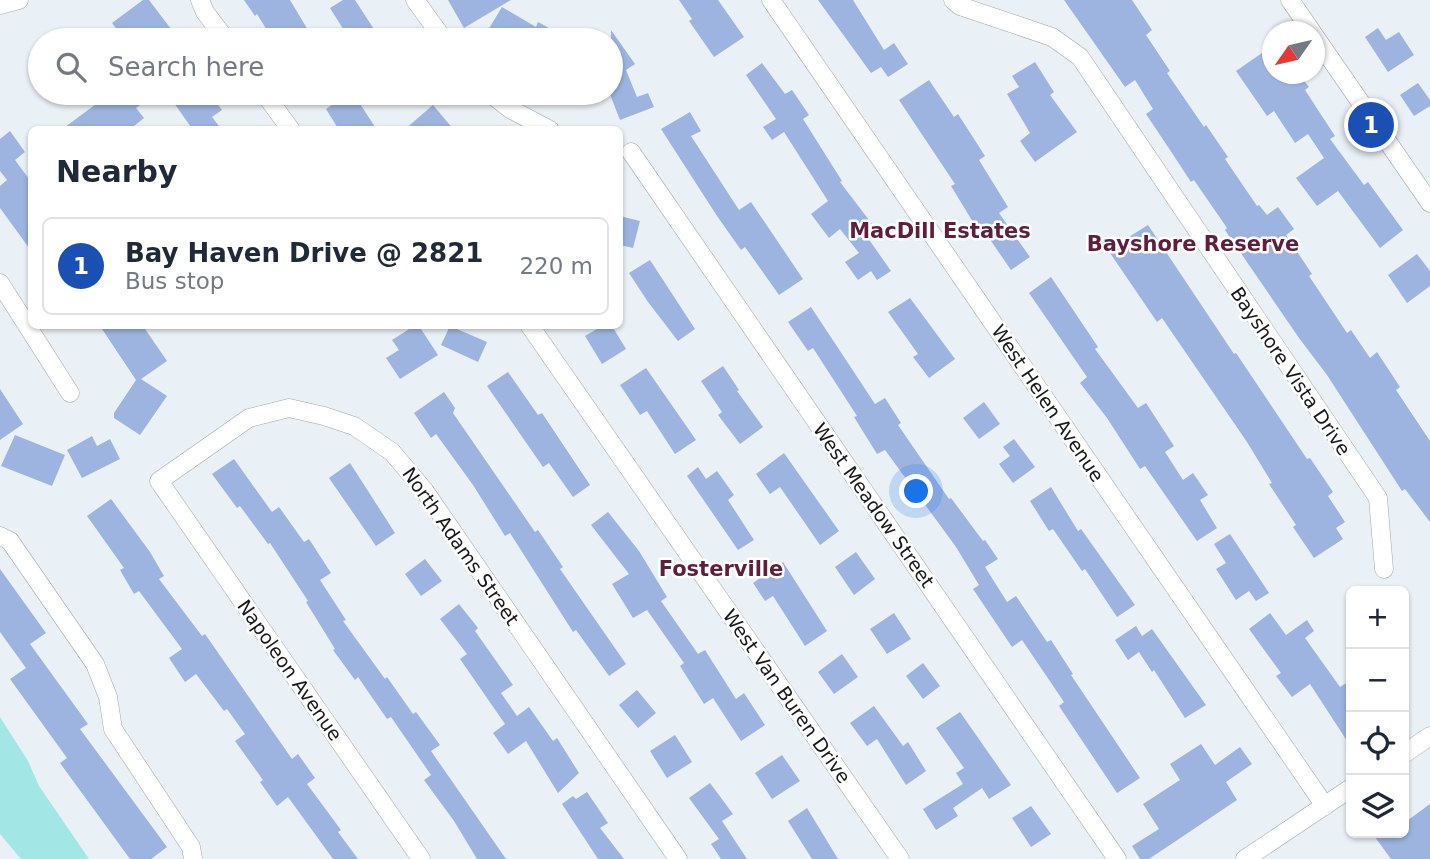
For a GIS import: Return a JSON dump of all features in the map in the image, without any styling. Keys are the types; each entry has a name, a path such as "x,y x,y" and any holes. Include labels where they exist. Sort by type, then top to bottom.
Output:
{"street":[{"path":"0,5 19,0"},
{"path":"200,0 217,28"},
{"path":"415,0 435,28"},
{"name":"West Helen Avenue","path":"771,0 1325,806"},
{"name":"Bayshore Vista Drive","path":"953,0 960,6 1052,37 1080,57 1378,498 1384,569"},
{"path":"1290,0 1305,21"},
{"path":"1325,50 1430,203"},
{"path":"273,105 288,126"},
{"path":"504,105 542,126"},
{"name":"West Meadow Street","path":"631,152 1117,859"},
{"path":"0,283 28,326"},
{"path":"30,329 71,393"},
{"name":"West Van Buren Drive","path":"532,329 900,859"},
{"name":"North Adams Street","path":"159,481 250,418 289,408 324,415 354,426 392,452 424,490 678,859"},
{"name":"Napoleon Avenue","path":"159,481 421,859"},
{"path":"0,536 10,541 95,664 108,697 113,729 191,847 193,859"},
{"path":"1409,751 1430,736"},
{"path":"1248,858 1346,792"}],"water":[{"path":"0,717 28,761 39,786 89,859 21,859 0,834"}],"building":[{"path":"143,0 149,0 170,28 116,28 112,23"},
{"path":"244,0 290,0 307,28 266,28 257,14 255,16"},
{"path":"343,0 355,0 373,28 342,28 330,8"},
{"path":"448,0 511,0 464,28"},
{"path":"679,0 718,0 744,37 714,57 689,21 692,19"},
{"path":"818,0 853,0 884,50 894,43 908,64 888,77 881,67 871,73"},
{"path":"1064,0 1132,0 1152,30 1146,35 1170,71 1167,73 1228,157 1225,159 1257,206 1267,215 1278,207 1294,229 1286,235 1312,274 1309,276 1347,333 1351,330 1370,358 1377,352 1400,387 1396,390 1430,441 1430,522 1405,489 1402,491 1327,375 1225,230 1227,228 1194,180 1191,182 1146,114 1153,109 1135,80 1125,87"},
{"path":"502,7 536,27 538,22 549,28 489,28"},
{"path":"1378,28 1386,40 1399,32 1414,55 1388,72 1365,37"},
{"path":"623,47 635,64 626,70 637,97 648,93 654,107 620,120 614,105 623,105"},
{"path":"1262,53 1262,84 1307,84 1309,87 1305,90 1335,136 1330,139 1364,185 1368,182 1403,230 1380,248 1338,191 1317,206 1296,178 1324,158 1308,134 1295,143 1274,111 1267,116 1236,71"},
{"path":"1035,62 1054,92 1050,95 1077,132 1035,162 1020,141 1030,133 1007,94 1019,87 1012,76"},
{"path":"762,63 785,94 792,90 809,115 803,119 842,181 840,182 872,224 863,231 891,271 877,280 871,271 858,280 845,262 859,253 840,229 829,238 811,214 828,201 784,132 772,140 763,127 776,119 746,75"},
{"path":"929,80 954,117 958,114 985,156 979,160 1008,207 999,213 1030,257 1011,270 980,225 976,227 951,186 955,184 899,100"},
{"path":"1418,83 1430,100 1430,106 1414,116 1400,95"},
{"path":"95,105 140,105 136,108 144,118 134,126 66,126"},
{"path":"175,105 218,105 222,110 212,117 219,126 190,126"},
{"path":"332,105 361,105 374,126 337,126 326,109"},
{"path":"433,105 451,126 409,126"},
{"path":"690,112 701,131 691,136 739,210 751,202 803,279 779,295 745,247 741,250 661,129"},
{"path":"10,131 25,152 15,160 28,178 28,246 0,208 0,186 7,180 0,171 0,139"},
{"path":"623,217 640,221 633,248 623,246"},
{"path":"1148,225 1234,354 1236,353 1307,459 1310,458 1333,492 1328,496 1345,522 1336,528 1343,539 1314,558 1293,527 1296,525 1269,484 1272,483 1247,442 1162,318 1157,322 1108,250"},
{"path":"1417,254 1430,271 1430,286 1407,303 1388,275"},
{"path":"650,260 695,329 678,341 629,273"},
{"path":"1051,277 1098,347 1095,349 1138,408 1146,403 1174,446 1165,452 1183,480 1193,473 1208,495 1200,500 1217,528 1197,541 1145,466 1140,469 1107,418 1080,383 1087,377 1029,293"},
{"path":"910,298 955,359 929,378 913,357 918,354 888,312"},
{"path":"811,307 875,404 885,398 901,423 898,425 949,499 951,498 983,541 985,540 998,559 985,567 1007,602 1016,596 1047,642 1051,640 1073,674 1071,675 1140,778 1117,793 1059,706 1064,702 1022,640 1012,647 973,589 979,585 956,547 885,450 877,454 854,417 857,416 813,348 808,351 788,322"},
{"path":"102,329 145,329 167,361 141,379 167,396 140,435 114,418 114,413 136,380"},
{"path":"409,329 421,329 438,355 400,379 386,358 399,350 392,340"},
{"path":"449,329 457,329 487,342 478,362 441,345"},
{"path":"597,329 614,329 626,349 602,364 585,336"},
{"path":"723,366 763,427 740,444 718,415 722,412 701,381"},
{"path":"646,368 696,440 675,454 647,411 640,415 620,385"},
{"path":"508,372 538,415 542,413 590,485 573,497 549,463 543,467 487,386"},
{"path":"0,389 23,424 0,440"},
{"path":"444,392 455,408 453,413 535,532 538,530 563,567 560,569 626,664 609,676 576,630 573,632 510,533 505,536 436,434 431,438 414,413"},
{"path":"984,402 1000,424 979,439 963,418"},
{"path":"15,435 65,455 52,486 1,466"},
{"path":"92,436 97,446 110,439 120,459 82,478 67,450"},
{"path":"1014,439 1035,467 1013,483 999,464 1010,456 1003,447"},
{"path":"784,453 839,531 820,545 780,487 770,494 756,474"},
{"path":"234,459 272,512 279,507 304,542 309,539 331,573 320,580 346,620 343,621 385,679 387,677 413,714 416,712 440,745 431,751 506,859 477,859 424,780 431,775 391,717 387,719 358,677 355,680 333,650 335,649 306,602 308,601 270,543 268,544 240,506 237,508 212,474"},
{"path":"350,463 395,533 376,546 329,478"},
{"path":"698,467 706,479 717,471 734,495 728,500 754,540 738,550 687,476"},
{"path":"1051,487 1078,531 1081,529 1135,605 1117,617 1085,569 1082,571 1053,529 1049,531 1030,501"},
{"path":"111,499 150,552 164,576 159,579 202,636 205,634 292,759 298,754 315,778 307,784 341,830 338,832 358,859 333,859 288,797 277,806 260,782 263,780 235,741 245,734 227,709 224,711 196,674 185,682 169,658 182,649 139,591 134,594 120,570 124,568 87,516"},
{"path":"608,512 639,551 667,597 661,601 698,654 705,650 736,699 744,693 765,725 741,741 713,698 704,704 680,666 684,663 647,610 633,618 612,584 629,574 591,525"},
{"path":"1230,534 1269,593 1256,601 1249,591 1236,600 1216,569 1226,563 1214,544"},
{"path":"856,552 875,579 854,595 835,567"},
{"path":"425,559 442,581 421,596 405,574"},
{"path":"783,562 827,631 805,646 773,596 765,601 753,583"},
{"path":"0,569 46,633 30,644 88,724 80,729 167,847 151,859 130,859 60,763 67,758 10,679 26,668 0,632"},
{"path":"459,604 478,628 475,631 513,685 501,693 517,716 529,707 553,741 557,738 579,773 558,793 526,741 508,754 493,733 505,724 460,659 467,654 440,619"},
{"path":"894,613 911,639 887,654 870,629"},
{"path":"1270,613 1286,635 1307,620 1314,631 1305,638 1340,687 1346,683 1346,739 1310,684 1292,697 1276,676 1281,673 1249,629"},
{"path":"1136,626 1142,636 1152,629 1206,705 1185,718 1139,652 1128,660 1115,640"},
{"path":"842,654 858,677 834,694 818,672"},
{"path":"923,663 940,686 923,699 906,676"},
{"path":"637,690 656,713 638,728 619,705"},
{"path":"874,706 903,746 908,742 926,771 906,785 877,739 867,746 850,723"},
{"path":"960,712 1011,785 989,799 982,788 953,808 958,816 936,830 923,809 963,784 956,773 964,768 936,728"},
{"path":"675,735 692,762 667,778 650,751"},
{"path":"1201,744 1215,765 1240,747 1252,764 1226,782 1237,800 1149,859 1140,859 1132,846 1159,829 1143,804 1180,780 1170,764"},
{"path":"782,755 800,781 772,799 755,773"},
{"path":"710,783 733,814 722,821 747,859 721,859 711,844 719,839 689,798"},
{"path":"587,792 608,823 600,828 624,859 598,859 562,804 573,796 576,799"},
{"path":"1430,804 1430,859 1391,859 1376,838 1409,838 1409,819"},
{"path":"1031,806 1051,834 1031,847 1012,818"},
{"path":"807,808 838,859 812,859 788,821"}],"place":[{"name":"Bay Haven Drive @ 2821","path":"1371,125"}],"district":[{"name":"MacDill Estates","path":"940,231"},
{"name":"Bayshore Reserve","path":"1193,244"},
{"name":"Fosterville","path":"721,569"}]}
